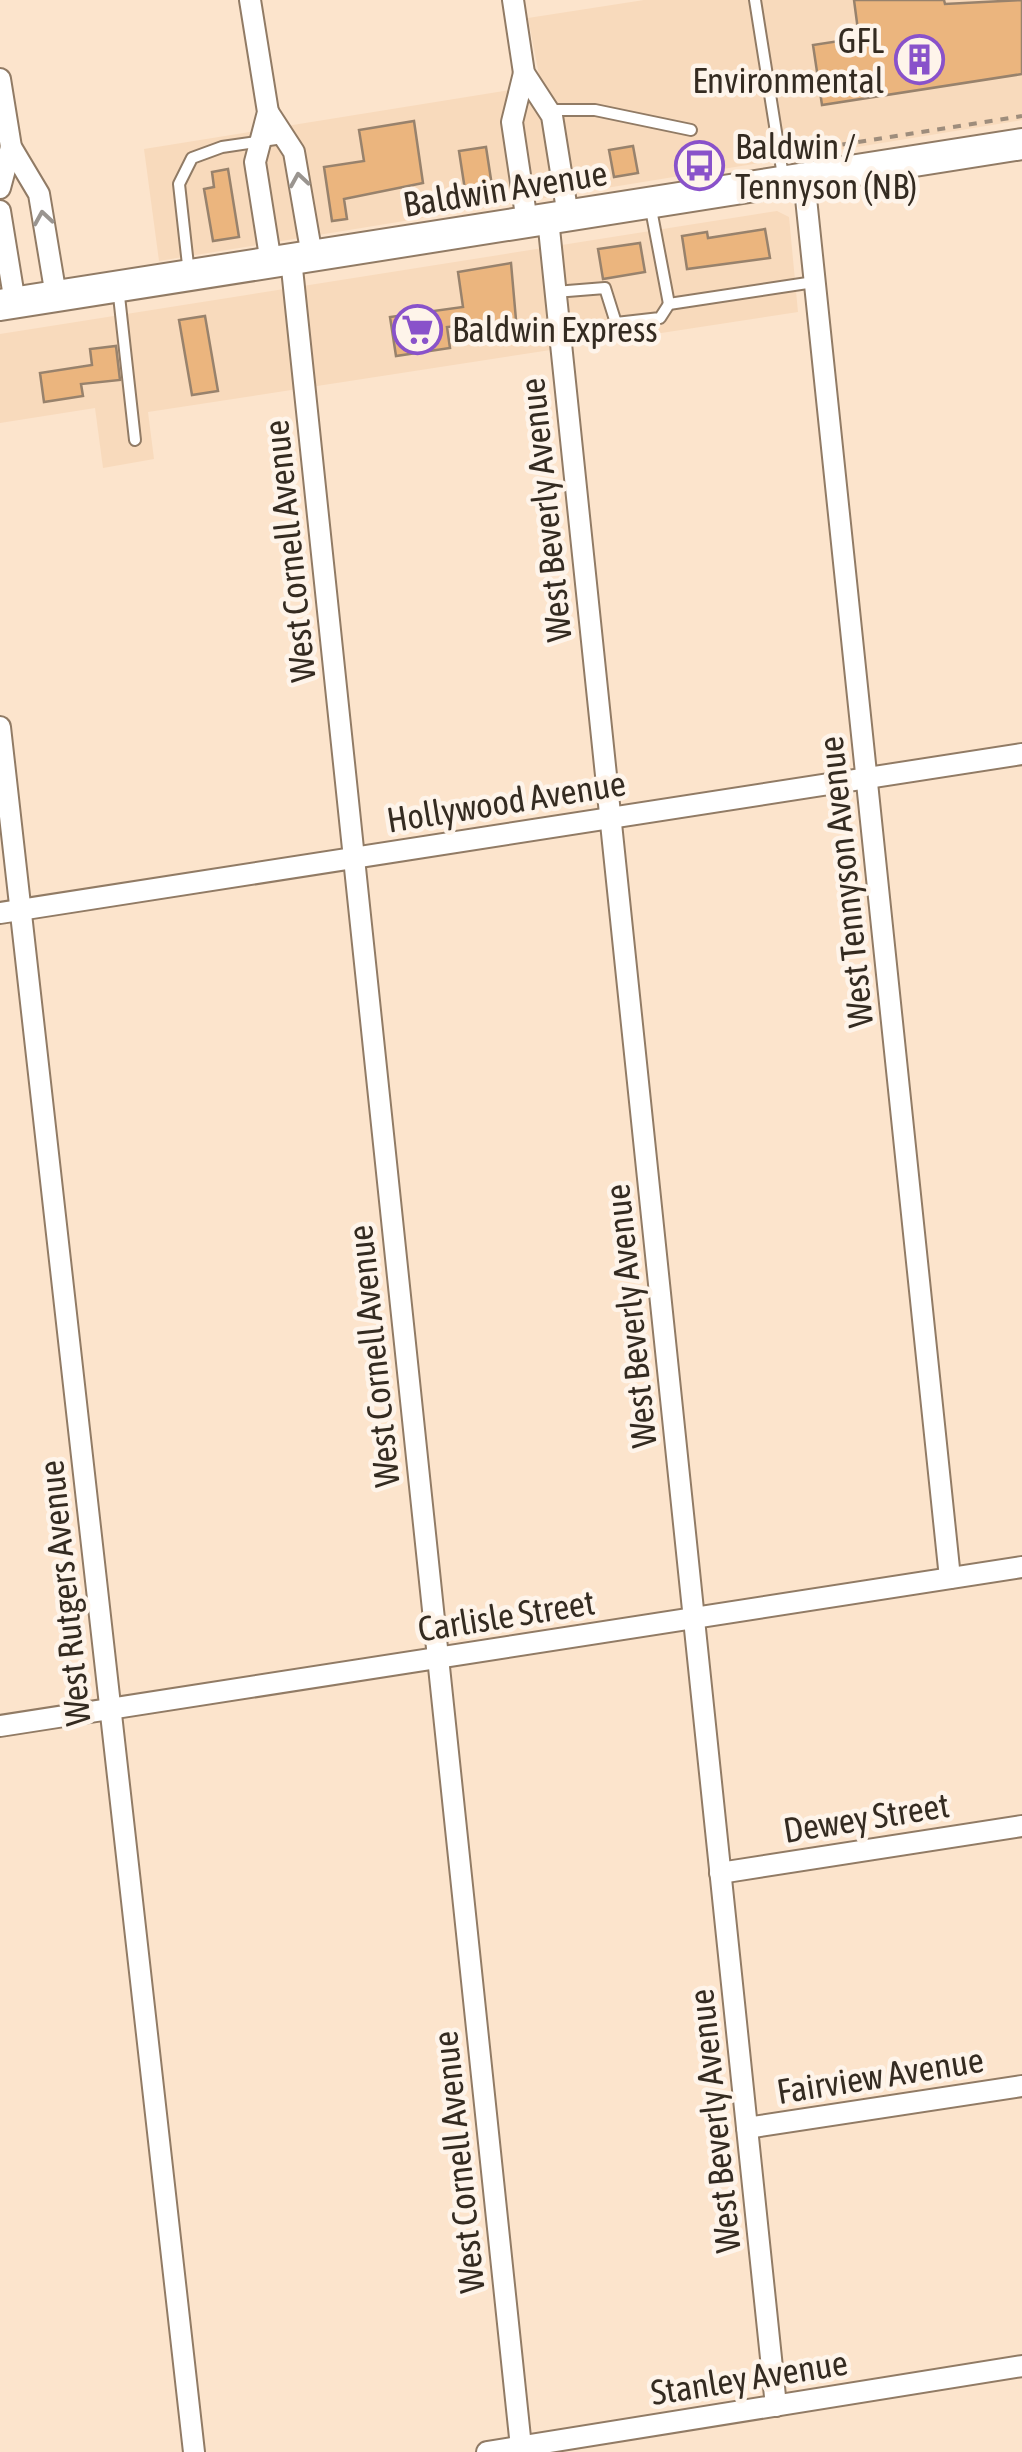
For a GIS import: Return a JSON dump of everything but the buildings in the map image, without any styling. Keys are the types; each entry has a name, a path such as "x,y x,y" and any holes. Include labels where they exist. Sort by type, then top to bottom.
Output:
{"main road":[{"name":"Baldwin Avenue","path":"7,304 650,203 789,172 1022,144"}],"street":[{"path":"250,0 268,112 256,162 291,259"},
{"path":"512,0 524,73 512,122 548,219"},
{"path":"524,73 550,110 548,219"},
{"path":"0,80 10,147 0,188"},
{"path":"268,112 296,157 291,259"},
{"path":"10,147 40,194 56,296"},
{"name":"West Tennyson Avenue","path":"789,172 815,282 950,1578"},
{"path":"0,211 7,304"},
{"name":"West Beverly Avenue","path":"548,219 776,2406"},
{"name":"West Cornell Avenue","path":"291,259 521,2447"},
{"name":"West Rutgers Avenue","path":"0,727 10,912 110,1710 194,2452"},
{"name":"Hollywood Avenue","path":"10,912 1022,754"},
{"name":"Carlisle Street","path":"0,1726 1022,1567"},
{"name":"Dewey Street","path":"720,1873 1022,1826"},
{"name":"Fairview Avenue","path":"747,2128 1022,2086"},
{"name":"Stanley Avenue","path":"487,2452 1022,2366"}],"lane":[{"path":"756,0 789,172"},
{"path":"550,110 595,110 691,130"},
{"path":"190,275 179,184 192,158 222,147 284,138"},
{"path":"555,292 605,288 616,323 660,318 669,304 650,203"},
{"path":"669,304 815,282"},
{"path":"118,286 135,440"}],"path":[{"path":"789,172 1022,116"}],"shaded area":[{"path":"644,0 1022,0 1022,120 159,261 144,149 541,85 528,18"},
{"path":"777,211 789,217 798,312 148,412 154,459 103,468 95,408 0,423 0,334"}],"place":[{"name":"GFL Environmental","path":"919,60"},
{"name":"Baldwin / Tennyson (NB)","path":"700,166"},
{"name":"Baldwin Express","path":"417,329"}]}
